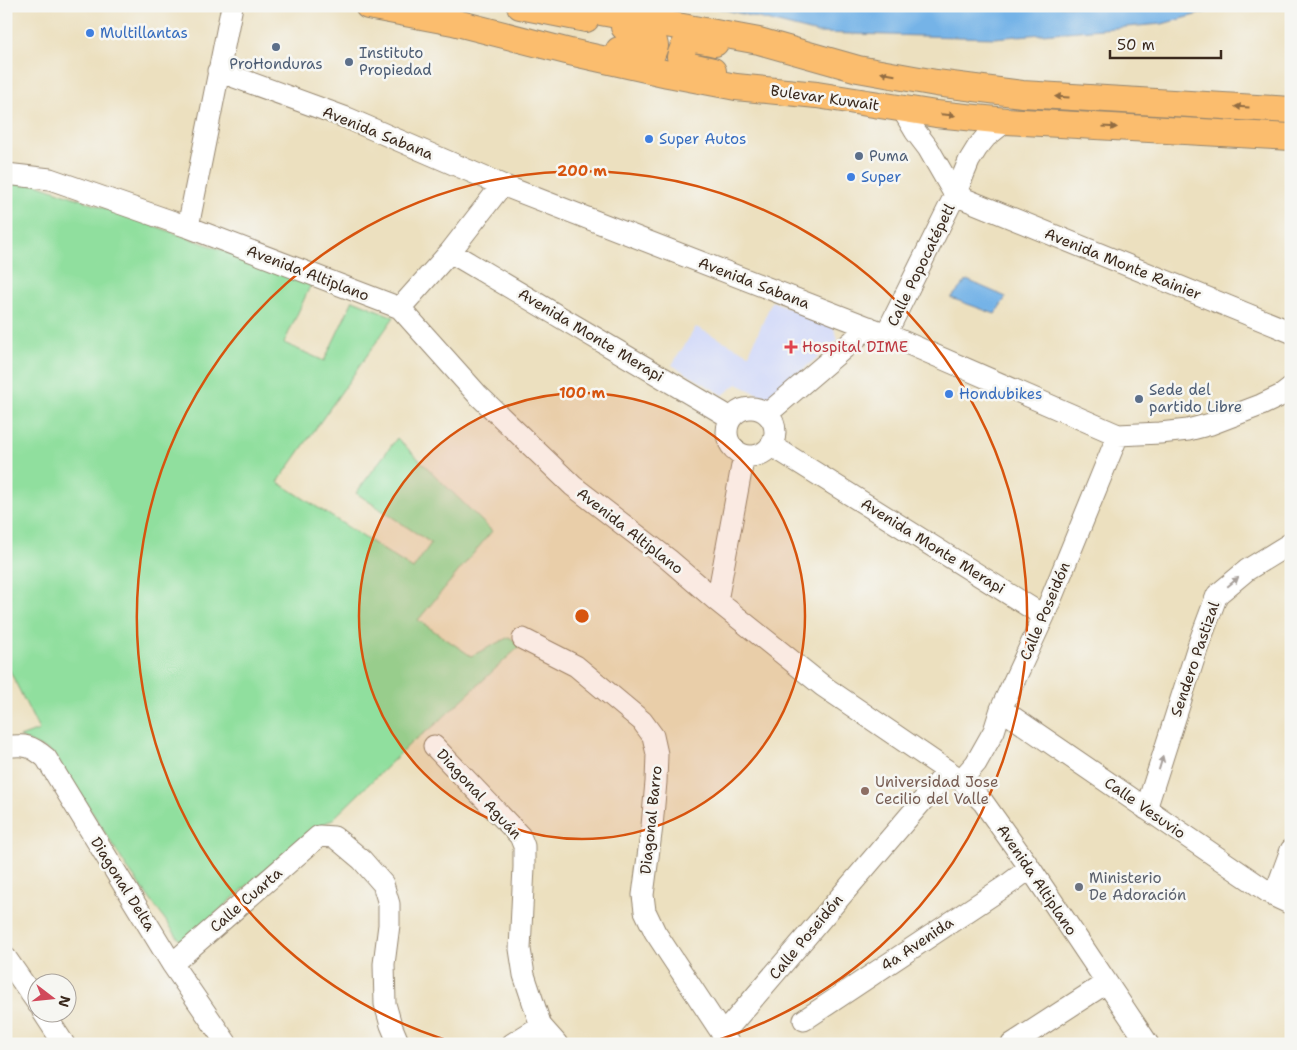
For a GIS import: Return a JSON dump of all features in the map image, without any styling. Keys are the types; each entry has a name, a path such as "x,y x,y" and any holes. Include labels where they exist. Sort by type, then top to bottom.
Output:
{"main road":[{"name":"Bulevar Kuwait","path":"368,6 453,22 570,52 736,87 817,95 936,114 1006,121 1291,137"},
{"path":"453,22 615,49 644,57 652,54 655,46 653,38 643,31 520,6"},
{"path":"568,6 759,42 858,69 936,83 1022,94 1291,110"},
{"path":"817,95 686,65 680,57 683,46 689,40 698,40 829,67 858,69"}],"street":[{"path":"188,228 232,6"},
{"name":"Avenida Sabana","path":"218,72 347,118 502,185 877,331 1118,435 1188,430 1211,424 1261,405 1282,395 1291,388"},
{"name":"Calle Popocatépetl","path":"902,109 928,148 955,195"},
{"name":"Calle Popocatépetl","path":"767,414 877,331 955,195 969,161 986,137 1006,121"},
{"name":"Avenida Altiplano","path":"6,174 50,179 188,228 400,308 477,394 573,486 668,559 823,686 954,775 984,802 1148,1044"},
{"path":"400,308 450,252 502,185"},
{"name":"Avenida Monte Rainier","path":"955,195 1291,332"},
{"name":"Avenida Monte Merapi","path":"450,252 731,418"},
{"path":"752,408 767,414 773,423 775,434 771,445 766,451 759,455 744,456 736,451 730,444 727,436 727,426 731,418 737,412 752,408"},
{"name":"Calle Poseidón","path":"726,1039 954,775 976,763 994,731 1001,709 1044,616 1118,435"},
{"name":"Avenida Monte Merapi","path":"771,445 1044,616"},
{"path":"717,601 744,456"},
{"name":"Sendero Pastizal","path":"1146,809 1216,595 1247,570 1291,543"},
{"name":"Diagonal Barro","path":"523,639 576,666 642,721 653,736 657,754 656,782 643,895 646,912 655,932 726,1039"},
{"name":"Calle Vesuvio","path":"1001,709 1282,900"},
{"name":"Diagonal Delta","path":"6,747 24,746 36,750 46,758 172,964 227,1044"},
{"name":"Diagonal Aguán","path":"434,746 520,836 524,846 520,949 524,975 541,1026 556,1044"},
{"name":"Calle Cuarta","path":"172,964 319,836 334,837 362,860 382,884 389,904 390,925 384,964 385,1004 399,1044"},
{"path":"1282,900 1291,850"},
{"name":"4a Avenida","path":"804,1020 1030,868"},
{"path":"6,958 28,990"},
{"path":"1012,1044 1106,983"},
{"path":"50,1022 64,1044"},
{"path":"512,1044 541,1026"}],"shaded area":[{"name":"Hospital DIME","path":"772,301 833,326 838,340 768,399 737,384 723,395 672,365 696,327 749,354"}],"green space":[{"path":"6,183 34,183 312,282 284,343 324,361 353,300 394,317 278,482 413,569 431,543 356,493 397,438 492,531 418,620 471,656 509,637 521,645 435,725 412,742 333,819 307,833 182,943 126,866 53,753 20,737 39,730 6,663"}],"water":[{"path":"710,6 1228,6 1162,24 994,38 818,33"},
{"path":"967,280 1006,297 995,314 951,298"}],"place":[{"name":"Multillantas","path":"90,33"},
{"name":"ProHonduras","path":"276,47"},
{"name":"Instituto Propiedad","path":"349,62"},
{"name":"Super Autos","path":"649,139"},
{"name":"Puma","path":"859,156"},
{"name":"Super","path":"851,177"},
{"name":"Hospital DIME","path":"791,347"},
{"name":"Hondubikes","path":"949,394"},
{"name":"Sede del partido Libre","path":"1139,399"},
{"name":"Universidad Jose Cecilio del Valle","path":"865,791"},
{"name":"Ministerio De Adoración","path":"1079,887"}]}
